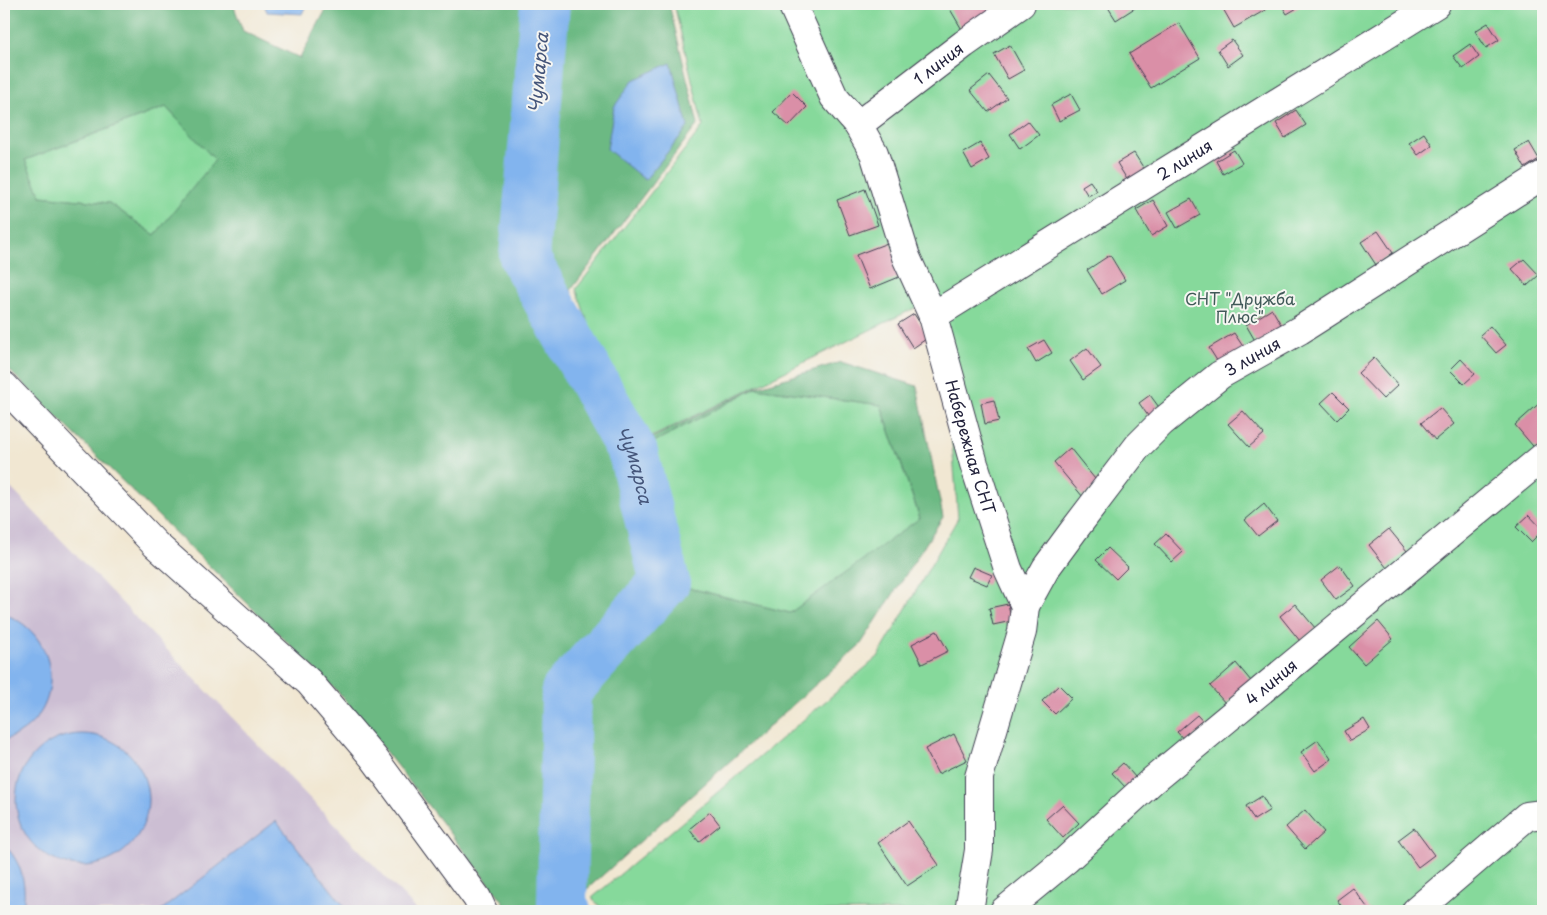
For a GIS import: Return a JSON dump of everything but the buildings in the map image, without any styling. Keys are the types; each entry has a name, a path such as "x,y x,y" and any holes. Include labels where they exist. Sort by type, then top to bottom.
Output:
{"lane":[{"name":"Набережная СНТ","path":"792,4 834,97 858,125 874,153 906,257 933,316 974,464 1008,569 1025,606"},
{"name":"1 линия","path":"858,125 964,44 1021,4"},
{"name":"2 линия","path":"933,316 1436,4"},
{"name":"3 линия","path":"1025,606 1046,568 1074,530 1138,446 1162,422 1220,375 1300,330 1543,175"},
{"path":"4,386 156,544 308,682 373,757 478,898 483,911"},
{"name":"4 линия","path":"1004,911 1066,860 1152,781 1543,457"},
{"path":"969,911 979,850 979,776 1022,632 1025,606"},
{"path":"1416,911 1528,816 1543,814"}],"shaded area":[{"path":"4,481 72,551 418,911 4,911"}],"green space":[{"path":"4,4 233,4 243,31 300,58 329,4 669,4 698,124 571,290 632,448 756,387 841,362 917,386 943,517 861,644 576,899 586,911 506,911 503,901 342,696 4,365","holes":["166,107 215,160 155,235 109,203 41,196 25,160","756,388 881,405 920,518 790,613 665,582 633,453"]},
{"name":"СНТ \"Дружба Плюс\"","path":"674,4 1543,4 1543,911 604,911 592,898 878,657 958,518 949,405 919,306 633,446 576,289 703,126"},
{"path":"166,107 216,160 155,235 109,203 41,196 25,160"},
{"path":"756,388 881,405 920,519 790,613 665,582 633,453"}],"water":[{"path":"264,4 307,4 302,14 267,12"},
{"path":"671,63 688,127 645,180 607,149 614,107 633,80"},
{"path":"4,614 24,625 38,640 47,658 50,677 48,697 39,715 25,730 4,740"},
{"path":"82,734 95,735 107,739 129,753 143,775 147,787 147,813 143,825 129,847 107,861 95,865 82,866 69,865 57,861 35,847 21,825 17,813 16,800 17,787 21,775 35,753 57,739 69,735"},
{"path":"276,821 348,911 160,911"},
{"path":"4,845 15,859 22,875 24,902 22,911 4,911"}],"waterway":[{"name":"Чумарса","path":"545,4 524,257 633,453 665,582 566,691 562,906 566,911"}]}
